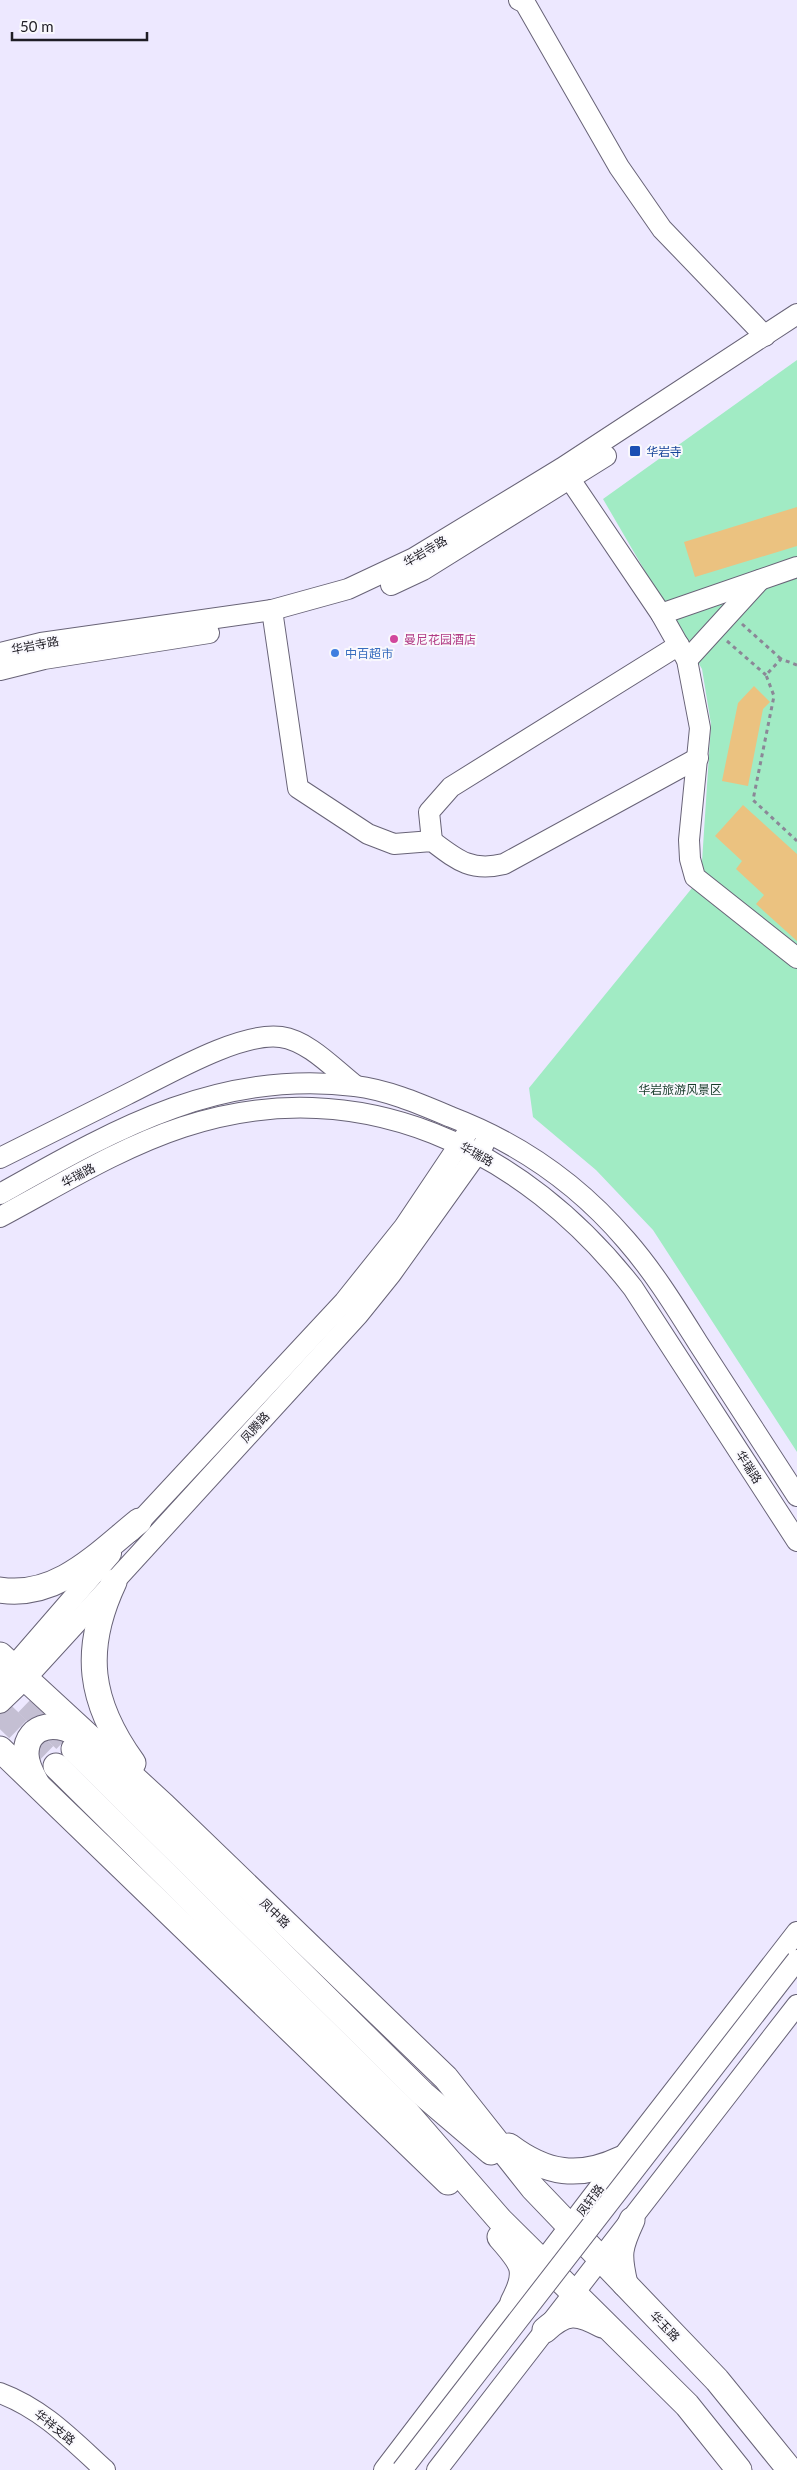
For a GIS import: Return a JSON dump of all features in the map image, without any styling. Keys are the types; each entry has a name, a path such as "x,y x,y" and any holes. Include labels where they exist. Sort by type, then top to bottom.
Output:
{"main road":[{"path":"0,1590 16,1593 44,1588 70,1576 139,1521"},
{"path":"114,1582 102,1608 93,1650 102,1710 118,1742 164,1806"},
{"name":"凤中路","path":"10,1672 164,1806 446,2078 533,2188"},
{"path":"42,1792 30,1771 26,1753 28,1743 35,1733 45,1726 56,1725 68,1728 135,1779"},
{"path":"0,1749 42,1792 450,2184 513,2252 524,2270 523,2283 513,2302"},
{"path":"74,1749 423,2094 533,2188"},
{"path":"56,1766 408,2114 500,2220 687,2405 739,2470"},
{"path":"0,1776 20,1782 42,1792"},
{"path":"488,2130 527,2160 551,2170 589,2171 620,2159"},
{"path":"450,2184 500,2220"},
{"name":"华玉路","path":"533,2188 718,2380 790,2470"},
{"path":"625,2284 619,2260 622,2241 632,2220"},
{"path":"545,2330 558,2317 573,2314 587,2317 610,2329"}],"street":[{"path":"519,0 525,3 619,167 662,229 765,336"},
{"name":"华岩寺路","path":"566,474 797,314"},
{"name":"华岩寺路","path":"0,670 44,659 273,616 381,575 566,474 797,330"},
{"path":"566,474 661,614 683,652 700,728 688,840 690,859 695,877 797,958"},
{"path":"661,614 762,578 797,568"},
{"path":"698,758 504,864 486,868 471,866 453,857 432,840 429,812 451,787 683,652 715,630 762,578"},
{"path":"273,616 298,788 368,834 394,844 432,840"},
{"name":"华岩寺路","path":"0,653 41,643 273,616"},
{"path":"0,1158 204,1056 254,1039 279,1036 292,1039 302,1044 356,1086"},
{"name":"华瑞路","path":"0,1194 105,1135 180,1105 225,1092 277,1084 356,1086 397,1096 472,1125 538,1161 571,1184 601,1212 628,1242 656,1278 797,1496"},
{"name":"华瑞路","path":"0,1217 148,1140 185,1126 262,1110 310,1107 353,1111 389,1119 469,1149 552,1202 582,1228 610,1259 633,1288 797,1541"},
{"name":"凤腾路","path":"10,1672 114,1582 358,1315 391,1274 469,1149 472,1125"},
{"name":"凤腾路","path":"0,1703 10,1672 139,1521 344,1302 404,1226 469,1149 490,1134"},
{"name":"凤轩路","path":"384,2470 620,2159 797,1932"},
{"name":"凤轩路","path":"402,2470 797,1960"},
{"path":"420,2470 797,1980"},
{"path":"437,2470 797,2005"},
{"name":"华祥支路","path":"0,2393 20,2400 47,2417 105,2470"}],"path":[{"path":"730,613 781,659 797,665"},
{"path":"715,630 766,675 774,696 753,800 797,841"},
{"path":"766,675 781,659"}],"green space":[{"name":"华岩旅游风景区","path":"797,360 797,1452 653,1230 596,1170 533,1117 529,1088 701,877 711,724 702,669 603,499"}],"building":[{"path":"797,507 797,546 695,577 684,542"},
{"path":"754,686 770,702 763,709 748,786 722,781 738,703"},
{"path":"743,805 797,854 797,941 756,904 764,895 736,869 742,861 715,836"}],"tunnel":[{"path":"0,1678 65,1740"},
{"path":"0,1712 56,1766"}],"place":[{"name":"华岩寺","path":"635,451"},
{"name":"曼尼花园酒店","path":"394,639"},
{"name":"中百超市","path":"335,653"}]}
